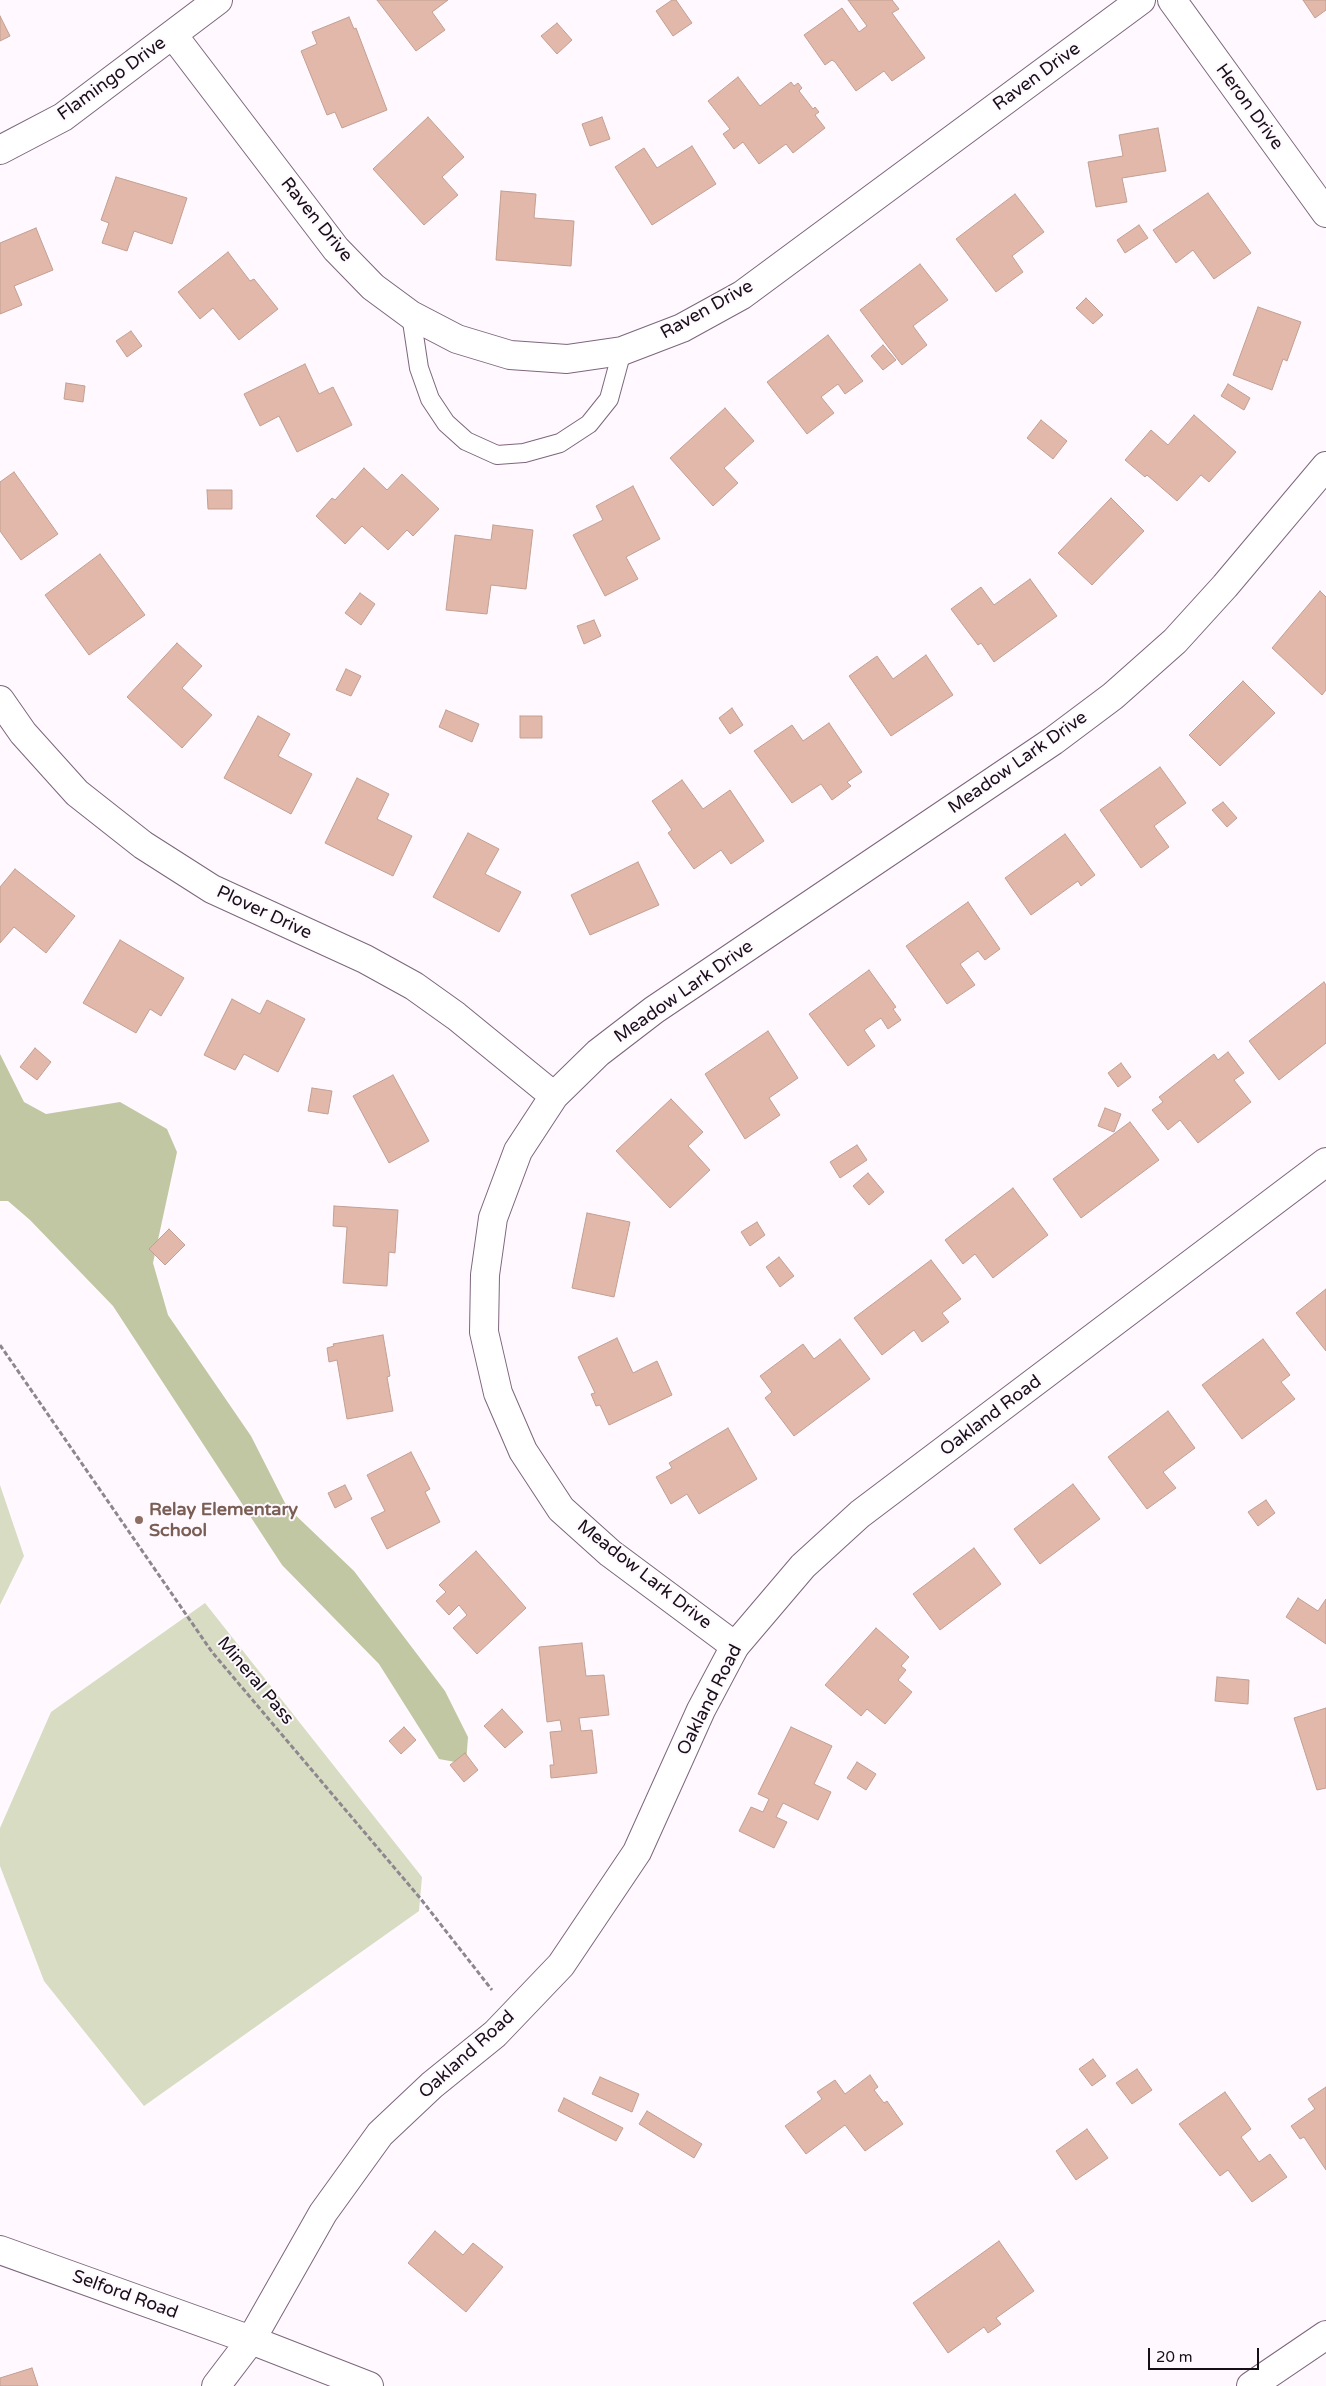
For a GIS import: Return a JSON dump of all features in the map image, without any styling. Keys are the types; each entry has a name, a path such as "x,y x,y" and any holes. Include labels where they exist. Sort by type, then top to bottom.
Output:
{"street":[{"name":"Flamingo Drive","path":"0,150 63,117 218,0"},
{"name":"Raven Drive","path":"173,35 336,249 373,287 411,315 457,339 510,355 567,358 622,351 682,328 742,294 1141,0"},
{"name":"Heron Drive","path":"1172,0 1326,213"},
{"name":"Meadow Lark Drive","path":"735,1646 610,1553 561,1509 523,1451 498,1393 484,1332 485,1275 492,1218 518,1151 554,1096 598,1053 654,1010 1053,741 1113,696 1175,641 1225,586 1326,466"},
{"name":"Plover Drive","path":"0,700 23,733 78,793 143,845 212,889 365,959 414,986 456,1016 554,1096"},
{"name":"Oakland Road","path":"216,2386 251,2340 322,2213 380,2134 432,2085 495,2034 561,1965 638,1852 701,1710 735,1646 803,1566 860,1514 1326,1162"},
{"name":"Selford Road","path":"0,2250 251,2340 369,2386"},
{"path":"1267,2382 1326,2335"}],"lane":[{"path":"411,315 419,368 430,399 446,424 466,441 496,455 524,453 560,443 589,424 609,399 622,351"}],"path":[{"name":"Mineral Pass","path":"0,1346 212,1652 420,1898 513,2016"}],"green space":[{"path":"0,1054 24,1102 46,1114 120,1102 167,1129 177,1152 153,1263 168,1315 251,1436 287,1507 354,1571 445,1691 468,1737 466,1764 439,1759 379,1664 282,1565 113,1306 30,1220 8,1201 0,1201"},
{"path":"0,1485 24,1556 0,1605"},
{"path":"205,1603 422,1877 419,1911 144,2106 44,1981 0,1866 0,1828 51,1712"}],"building":[{"path":"377,0 448,0 432,12 445,30 416,51"},
{"path":"672,0 676,0 692,23 673,36 656,11"},
{"path":"848,0 892,0 899,9 892,13 925,58 892,81 884,71 856,91 835,62 832,60 825,65 804,35 842,8 859,32 867,26"},
{"path":"1303,0 1326,0 1326,10 1315,18"},
{"path":"0,16 10,36 0,41"},
{"path":"349,17 354,29 356,28 387,110 342,128 335,112 327,115 301,51 317,44 312,32"},
{"path":"557,23 572,40 557,54 541,36"},
{"path":"738,77 760,106 791,82 794,86 798,83 802,88 799,91 813,109 815,107 819,112 815,115 825,128 793,153 786,144 759,164 743,142 734,149 723,134 730,129 708,101"},
{"path":"428,117 464,157 442,177 458,195 424,225 373,169"},
{"path":"602,117 610,139 590,146 582,124"},
{"path":"1158,128 1166,171 1122,178 1127,202 1096,207 1088,162 1123,156 1119,135"},
{"path":"692,146 716,184 652,225 615,167 644,148 657,168"},
{"path":"116,177 187,198 172,244 134,231 127,251 102,243 109,223 101,220"},
{"path":"501,191 536,194 534,218 574,221 571,266 496,260"},
{"path":"1208,193 1251,253 1214,279 1193,250 1176,263 1153,230"},
{"path":"1015,194 1044,232 1012,256 1023,272 996,292 956,239"},
{"path":"1139,225 1148,238 1125,253 1117,240"},
{"path":"36,228 53,270 14,286 22,305 0,314 0,243"},
{"path":"228,252 250,281 254,279 278,309 239,340 213,308 200,319 178,292"},
{"path":"920,264 948,300 913,326 927,345 902,365 860,310"},
{"path":"1086,298 1103,315 1093,324 1076,308"},
{"path":"1258,307 1301,322 1287,361 1283,359 1272,390 1233,375"},
{"path":"131,331 142,346 127,357 116,341"},
{"path":"828,335 863,381 845,394 838,384 821,397 834,413 807,434 767,382"},
{"path":"883,345 896,360 883,370 871,356"},
{"path":"305,364 319,394 333,387 352,425 297,452 279,416 260,426 244,394"},
{"path":"66,383 85,386 83,402 64,399"},
{"path":"1228,384 1250,398 1244,410 1221,396"},
{"path":"725,408 754,441 724,468 738,483 713,506 670,458"},
{"path":"1194,415 1236,452 1209,482 1201,475 1177,501 1147,475 1145,477 1125,460 1151,430 1168,445"},
{"path":"1041,420 1067,441 1053,459 1027,438"},
{"path":"364,468 387,490 402,474 439,509 413,536 407,530 388,550 362,526 345,544 316,516 332,498 335,500"},
{"path":"14,472 58,534 21,560 0,531 0,482"},
{"path":"633,486 660,539 626,557 638,579 605,596 573,535 603,520 596,506"},
{"path":"207,490 232,490 232,509 208,509"},
{"path":"1111,498 1144,531 1092,585 1058,553"},
{"path":"493,525 533,530 526,589 491,585 487,614 446,610 455,535 491,540"},
{"path":"100,554 145,615 89,655 45,595"},
{"path":"1030,579 1057,616 994,662 981,643 978,645 951,609 981,587 994,605"},
{"path":"1320,591 1326,597 1326,690 1322,695 1272,648"},
{"path":"360,593 375,604 361,625 345,613"},
{"path":"594,620 601,636 584,644 577,626"},
{"path":"177,643 202,666 182,688 212,715 182,748 127,697"},
{"path":"926,655 953,695 891,736 849,676 877,656 893,679"},
{"path":"346,669 361,676 351,696 336,690"},
{"path":"1243,681 1275,713 1220,766 1189,735"},
{"path":"732,708 743,725 730,734 719,718"},
{"path":"446,710 479,724 472,742 439,727"},
{"path":"258,716 290,734 278,756 312,774 291,814 224,778"},
{"path":"520,716 542,716 542,738 520,738"},
{"path":"829,723 862,772 847,782 851,786 832,800 821,784 792,803 754,751 792,725 803,741"},
{"path":"1160,767 1186,803 1154,826 1169,847 1141,868 1100,810"},
{"path":"357,778 389,794 377,819 412,836 393,876 325,843"},
{"path":"682,780 703,809 730,790 764,841 731,864 721,850 694,869 668,833 672,830 652,801"},
{"path":"1223,802 1237,818 1227,827 1212,810"},
{"path":"468,833 499,849 485,874 521,892 499,932 433,897"},
{"path":"1065,834 1095,875 1081,886 1078,881 1031,915 1005,878"},
{"path":"638,862 659,905 590,935 571,895"},
{"path":"15,869 75,916 46,953 14,927 0,943 0,887"},
{"path":"968,902 1000,949 985,960 978,951 960,964 975,985 947,1004 906,946"},
{"path":"120,940 184,978 161,1016 150,1009 136,1033 83,1003"},
{"path":"869,970 896,1007 893,1009 901,1020 888,1029 881,1018 864,1030 875,1046 848,1066 809,1014"},
{"path":"1324,982 1326,985 1326,1043 1279,1080 1249,1041"},
{"path":"232,999 260,1014 267,1000 305,1019 278,1072 244,1054 235,1070 204,1055"},
{"path":"768,1031 798,1078 769,1098 780,1115 745,1139 705,1074"},
{"path":"35,1048 51,1062 37,1080 20,1067"},
{"path":"1228,1052 1244,1073 1234,1080 1251,1102 1198,1143 1180,1120 1168,1130 1152,1110 1163,1102 1159,1097 1214,1054 1218,1060"},
{"path":"1121,1063 1131,1077 1118,1087 1108,1073"},
{"path":"393,1075 429,1141 389,1163 353,1096"},
{"path":"312,1088 332,1091 328,1114 308,1111"},
{"path":"671,1099 703,1132 688,1146 710,1170 670,1208 616,1151"},
{"path":"1105,1108 1121,1114 1114,1132 1098,1126"},
{"path":"1130,1122 1159,1160 1081,1218 1053,1179"},
{"path":"857,1145 867,1160 840,1178 830,1162"},
{"path":"868,1173 884,1192 869,1205 853,1186"},
{"path":"1013,1188 1048,1235 993,1278 975,1254 963,1264 945,1240"},
{"path":"334,1206 398,1210 395,1253 389,1252 387,1286 343,1283 347,1227 333,1226"},
{"path":"587,1213 630,1222 614,1297 572,1288"},
{"path":"757,1222 765,1235 750,1246 741,1232"},
{"path":"169,1229 185,1245 165,1265 149,1249"},
{"path":"779,1257 794,1276 780,1287 766,1267"},
{"path":"931,1260 961,1299 942,1313 949,1322 922,1342 914,1330 882,1355 854,1318"},
{"path":"1326,1289 1326,1351 1296,1313"},
{"path":"383,1335 390,1376 387,1377 393,1411 347,1419 337,1360 329,1362 327,1348 334,1346 333,1344"},
{"path":"617,1338 633,1373 657,1361 672,1395 609,1425 600,1405 596,1406 591,1394 595,1393 578,1357"},
{"path":"840,1339 870,1379 794,1436 765,1398 772,1392 760,1376 803,1344 814,1359"},
{"path":"1263,1339 1290,1375 1281,1382 1295,1399 1242,1439 1202,1385"},
{"path":"1168,1411 1195,1448 1163,1472 1176,1488 1147,1509 1108,1457"},
{"path":"728,1428 757,1479 699,1514 687,1494 671,1504 656,1477 672,1468 669,1463"},
{"path":"411,1452 430,1489 425,1492 440,1522 387,1549 371,1518 385,1511 367,1475"},
{"path":"1073,1484 1100,1519 1040,1564 1014,1529"},
{"path":"345,1485 352,1499 335,1508 328,1493"},
{"path":"1266,1500 1275,1513 1258,1526 1248,1512"},
{"path":"974,1548 1001,1584 940,1630 913,1594"},
{"path":"476,1551 526,1608 477,1654 453,1628 467,1615 459,1605 449,1615 436,1601 446,1592 439,1585"},
{"path":"1298,1598 1318,1611 1326,1599 1326,1644 1286,1617"},
{"path":"876,1628 909,1657 901,1666 906,1670 898,1680 912,1692 885,1724 867,1709 861,1716 825,1685"},
{"path":"582,1643 586,1676 604,1675 609,1715 579,1718 581,1731 592,1730 597,1773 551,1778 550,1765 554,1765 550,1732 562,1731 560,1720 547,1722 539,1647"},
{"path":"1217,1677 1249,1680 1248,1704 1215,1701"},
{"path":"1326,1708 1326,1788 1317,1790 1294,1718"},
{"path":"502,1709 523,1732 505,1748 484,1726"},
{"path":"404,1727 416,1740 401,1754 389,1741"},
{"path":"791,1727 832,1746 814,1784 831,1792 818,1820 783,1803 776,1817 787,1822 774,1848 739,1831 751,1807 763,1812 769,1799 758,1794"},
{"path":"465,1753 478,1770 464,1782 450,1765"},
{"path":"857,1762 876,1774 866,1790 847,1778"},
{"path":"1093,2059 1106,2076 1092,2086 1079,2069"},
{"path":"1137,2069 1152,2090 1132,2104 1116,2083"},
{"path":"870,2075 878,2087 874,2090 884,2103 887,2101 903,2124 865,2151 845,2125 806,2154 785,2126 822,2099 817,2092 835,2080 845,2094"},
{"path":"600,2077 639,2094 632,2112 592,2094"},
{"path":"1326,2087 1326,2170 1304,2137 1300,2139 1291,2126 1315,2109 1308,2099"},
{"path":"1225,2092 1251,2129 1241,2137 1259,2162 1270,2154 1287,2177 1252,2202 1228,2170 1220,2176 1179,2124"},
{"path":"564,2098 623,2128 616,2141 558,2111"},
{"path":"647,2111 702,2144 694,2158 639,2124"},
{"path":"1087,2129 1108,2158 1076,2180 1056,2151"},
{"path":"435,2231 463,2255 473,2243 503,2267 466,2312 408,2263"},
{"path":"999,2241 1034,2291 996,2318 1001,2324 988,2333 984,2327 948,2353 913,2303"},
{"path":"32,2368 38,2386 0,2386 0,2378"}],"place":[{"name":"Relay Elementary School","path":"139,1520"}]}
